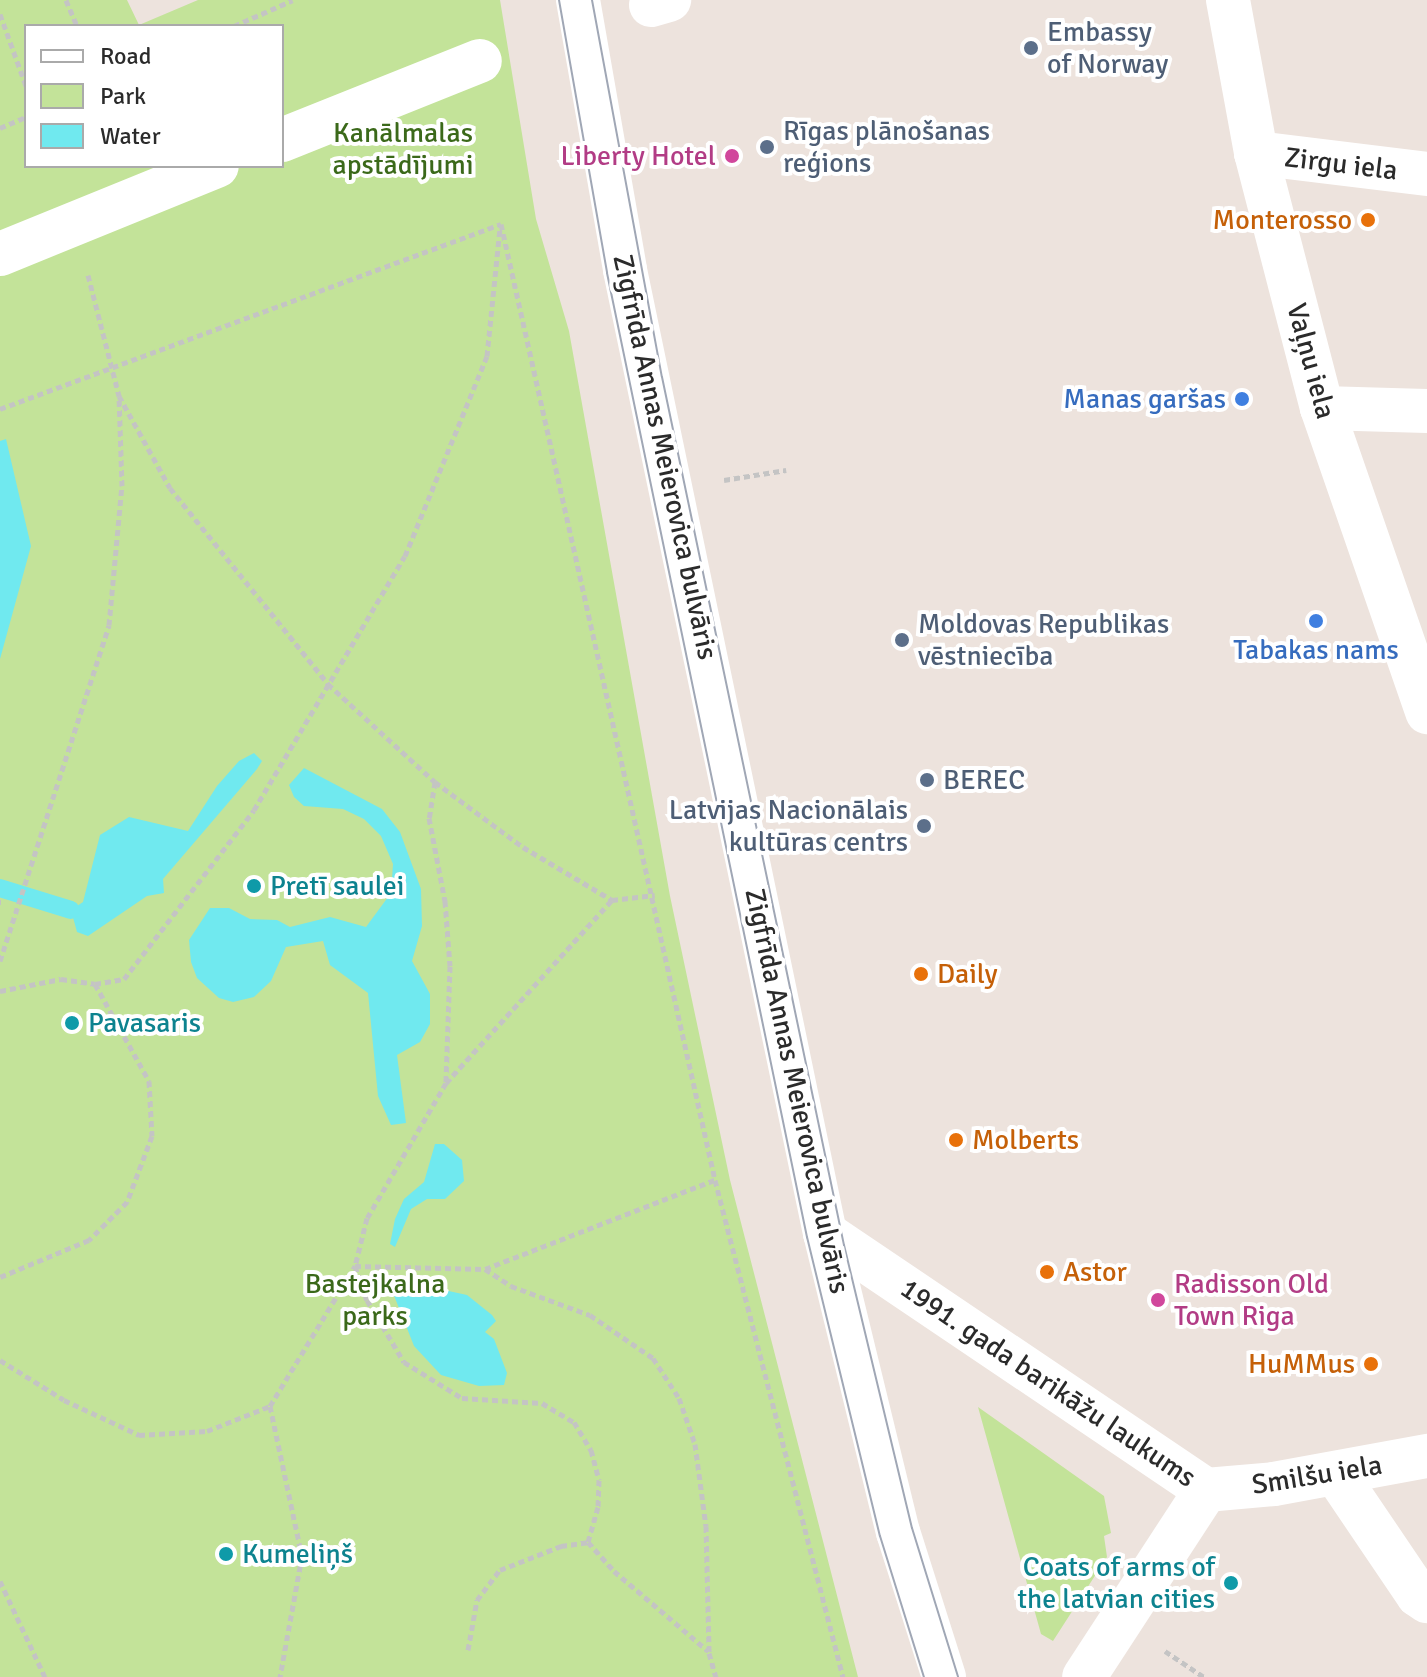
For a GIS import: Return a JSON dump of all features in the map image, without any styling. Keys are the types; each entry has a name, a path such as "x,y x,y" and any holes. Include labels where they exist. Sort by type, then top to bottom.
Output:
{"street":[{"name":"Vaļņu iela","path":"1228,0 1256,153 1322,408 1427,712"},
{"name":"Zigfrīda Annas Meierovica bulvāris","path":"580,14 625,270 825,1233 898,1532 944,1677"},
{"path":"284,139 480,61"},
{"name":"Zirgu iela","path":"1256,153 1427,174"},
{"path":"0,254 212,168"},
{"path":"1322,408 1427,411"},
{"name":"1991. gada barikāžu laukums","path":"825,1233 1206,1490 1084,1677"},
{"name":"Smilšu iela","path":"1206,1490 1336,1474 1427,1456"},
{"path":"1336,1474 1418,1595 1427,1601"}],"path":[{"path":"66,0 76,24"},
{"path":"239,24 293,0"},
{"path":"0,14 24,80"},
{"path":"0,128 24,118"},
{"path":"0,409 501,224"},
{"path":"0,991 61,979 95,984 124,979 254,810 405,556 487,356 501,224"},
{"path":"501,224 655,895 715,1180 843,1677"},
{"path":"0,961 13,933 109,625 122,486 119,396 170,488 328,684 435,782 523,847 612,900 655,895"},
{"path":"435,782 429,818 445,901 450,966 446,1083"},
{"path":"0,1360 64,1400 139,1435 207,1431 270,1406 355,1266 367,1218 446,1083 612,900"},
{"path":"0,1277 89,1240 127,1202 143,1171 152,1136 149,1081 95,984"},
{"path":"355,1266 485,1269 715,1180"},
{"path":"355,1266 367,1300 404,1362 462,1398 542,1403 574,1422 591,1450 599,1480 598,1507 588,1542"},
{"path":"485,1269 511,1286 590,1315 653,1358 679,1398 695,1444 706,1526 709,1653 716,1677"},
{"path":"270,1406 302,1556 280,1677"},
{"path":"468,1650 477,1600 500,1570 561,1546 588,1542"},
{"path":"588,1542 614,1571 709,1653"},
{"path":"0,1581 45,1677"},
{"path":"1157,1664 1173,1638"}],"green space":[{"name":"Bastejkalna parks","path":"0,0 127,0 139,24 24,24 24,168 284,168 284,24 141,24 198,0 500,0 536,219 569,331 670,896 730,1180 858,1677 0,1677"},
{"path":"978,1407 1104,1496 1111,1533 1104,1536 1107,1557 1053,1641 1041,1634"}],"water":[{"path":"6,439 31,546 0,659 0,441"},
{"path":"254,753 262,761 257,769 163,879 164,893 147,896 88,936 77,932 71,910 83,902 100,835 129,817 188,831 217,786 239,761"},
{"path":"304,768 382,809 400,832 421,889 422,926 412,961 430,994 430,1024 420,1042 397,1055 406,1123 391,1125 378,1096 368,993 330,965 323,941 286,947 271,981 254,997 233,1002 219,998 197,978 191,962 189,940 210,908 229,908 250,919 277,920 290,927 330,917 366,927 391,893 393,864 381,836 364,819 343,809 304,806 294,797 289,785"},
{"path":"435,1144 444,1144 462,1160 464,1181 445,1199 427,1199 411,1209 395,1247 390,1244 395,1219 404,1199 424,1182"},
{"path":"421,1285 467,1295 492,1315 496,1321 485,1332 494,1339 507,1373 504,1385 479,1386 441,1375 414,1346 393,1293"}],"waterway":[{"path":"0,888 71,910"}],"tram line":[{"path":"559,0 607,273 807,1237 880,1536 924,1677"},
{"path":"592,0 662,377 844,1245 912,1528 958,1677"}],"place":[{"name":"Embassy of Norway","path":"1031,48"},
{"name":"Rīgas plānošanas reģions","path":"767,147"},
{"name":"Liberty Hotel","path":"732,156"},
{"name":"Monterosso","path":"1368,220"},
{"name":"Manas garšas","path":"1242,399"},
{"name":"Tabakas nams","path":"1316,621"},
{"name":"Moldovas Republikas vēstniecība","path":"902,640"},
{"name":"BEREC","path":"927,780"},
{"name":"Latvijas Nacionālais kultūras centrs","path":"924,826"},
{"name":"Pretī saulei","path":"254,886"},
{"name":"Daily","path":"921,974"},
{"name":"Pavasaris","path":"72,1023"},
{"name":"Molberts","path":"956,1140"},
{"name":"Astor","path":"1047,1272"},
{"name":"Radisson Old Town Riga","path":"1158,1300"},
{"name":"HuMMus","path":"1371,1364"},
{"name":"Kumeliņš","path":"226,1554"},
{"name":"Coats of arms of the latvian cities","path":"1231,1583"}],"park label":[{"name":"Kanālmalas apstādījumi","path":"403,149"}]}
